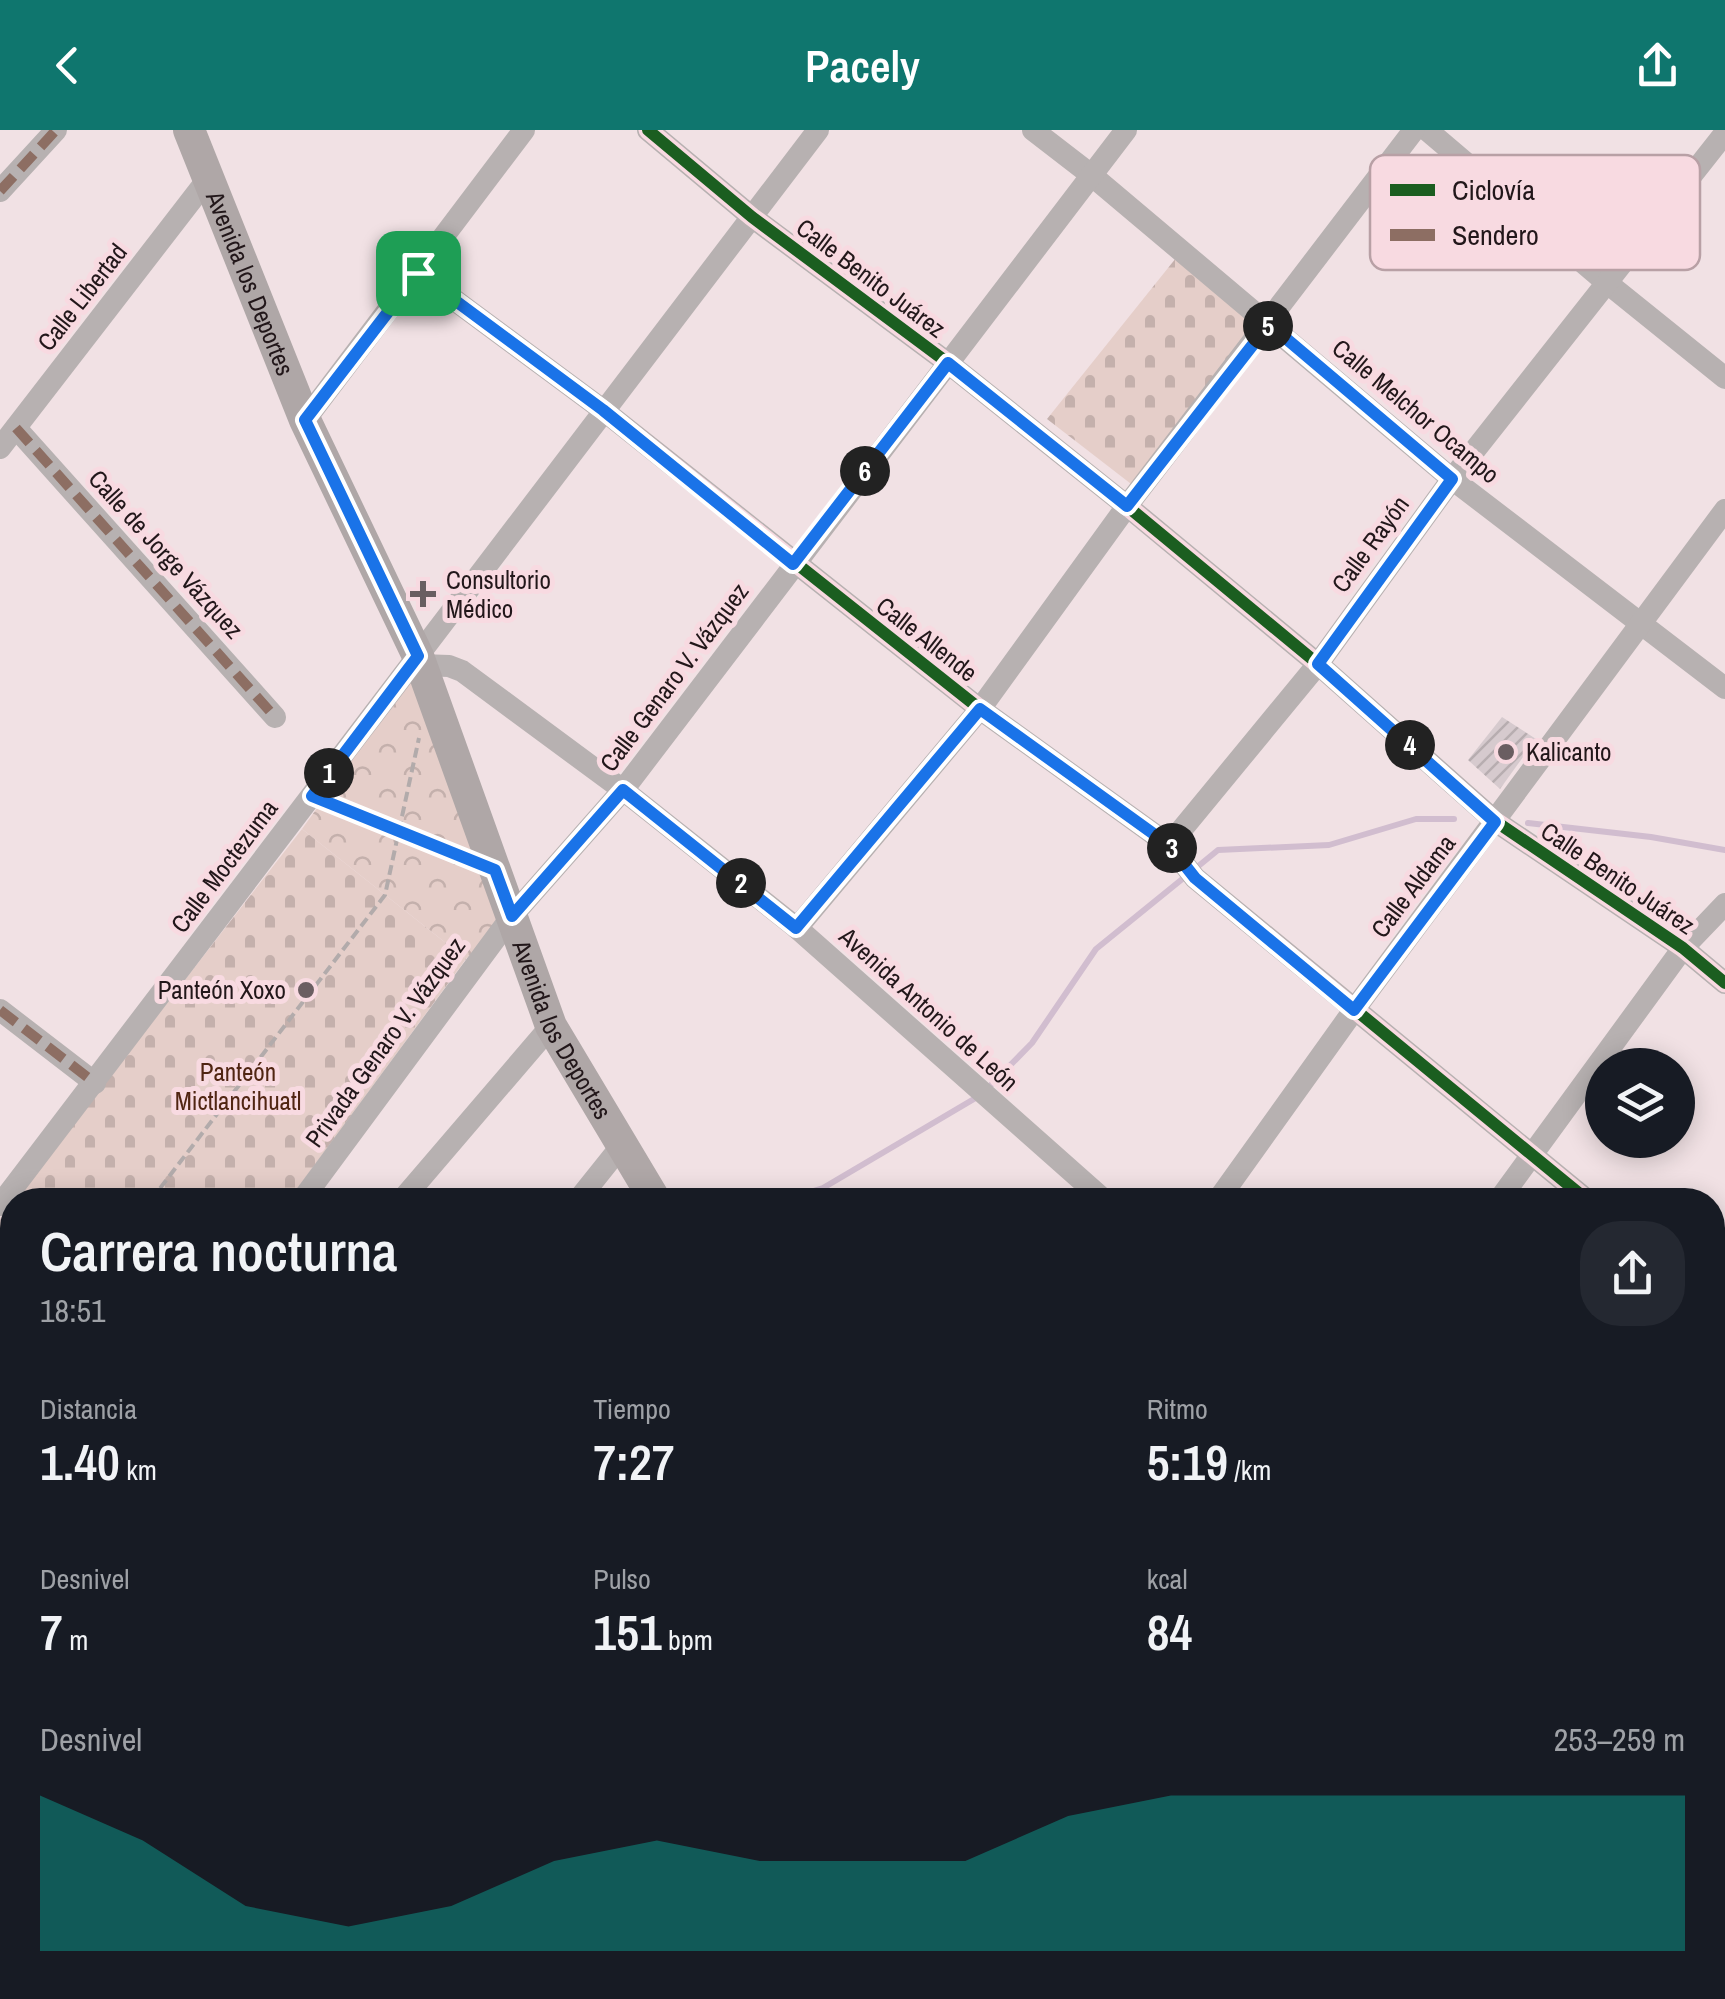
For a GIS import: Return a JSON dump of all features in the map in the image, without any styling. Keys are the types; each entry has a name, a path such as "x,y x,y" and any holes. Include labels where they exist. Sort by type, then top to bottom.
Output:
{"street":[{"path":"0,191 56,130"},
{"path":"305,420 524,130"},
{"name":"Calle Benito Juárez","path":"648,130 752,216 948,363 1127,506 1318,664 1495,822 1683,948 1725,983"},
{"name":"Calle Moctezuma","path":"13,1188 312,796 422,669 603,410 818,130"},
{"name":"Calle Melchor Ocampo","path":"1033,130 1452,479 1725,688"},
{"name":"Calle Genaro V. Vázquez","path":"512,916 623,790 1126,130"},
{"path":"1395,155 1414,130"},
{"path":"1427,130 1456,155"},
{"name":"Calle Rayón","path":"1700,164 1725,132"},
{"name":"Avenida los Deportes","path":"194,133 207,180 305,420 422,669 550,1026 648,1188"},
{"name":"Calle Libertad","path":"0,448 207,180"},
{"path":"796,928 980,709 1127,506 1370,189"},
{"path":"1592,270 1725,378"},
{"name":"Calle Rayón","path":"1174,852 1318,664 1452,479 1616,270"},
{"name":"Calle Allende","path":"418,273 603,410 980,709 1174,852 1195,878 1573,1188"},
{"name":"Calle de Jorge Vázquez","path":"16,428 276,717"},
{"name":"Calle Aldama","path":"1227,1188 1725,510"},
{"name":"Avenida Antonio de León","path":"422,669 448,666 462,670 623,790 796,928 1090,1188"},
{"path":"1506,1188 1683,948 1725,904"},
{"name":"Privada Genaro V. Vázquez","path":"311,1188 512,916"},
{"path":"0,1010 95,1083"},
{"path":"412,1188 550,1026"},
{"path":"588,1188 622,1145"}],"path":[{"path":"160,1188 386,895 401,833 422,669"},
{"path":"312,796 495,870"}],"green space":[{"path":"1176,258 1260,326 1135,487 1047,419"},
{"path":"420,665 512,916 466,959 302,829"},
{"name":"Panteón Mictlancihuatl","path":"302,829 466,959 298,1188 23,1188"}],"building":[{"name":"Kalicanto","path":"1502,717 1536,739 1500,789 1468,760"}],"waterway":[{"path":"1196,868 1218,850 1329,845 1416,819 1454,819"},
{"path":"1528,823 1725,850"},
{"path":"988,1088 1032,1043 1096,949 1186,876"},
{"path":"823,1188 979,1096"}],"marked path":[{"path":"0,191 56,130"},
{"path":"16,428 275,717"},
{"path":"0,1010 95,1083"}],"cycle path":[{"path":"648,130 752,217 948,363 1127,506 1318,664 1495,821 1683,948 1725,983"},
{"path":"418,273 603,410 980,709 1169,845 1195,878 1572,1188"}],"place":[{"name":"Consultorio Médico","path":"423,594"},
{"name":"Kalicanto","path":"1506,752"},
{"name":"Panteón Xoxo","path":"306,990"}],"route":[{"path":"418,273 603,410 793,564 948,363 1127,506 1269,324 1452,479 1318,664 1495,822 1354,1010 1195,878 1169,845 980,709 796,928 623,790 512,916 495,870 312,796 418,656 305,420 418,273"}]}
